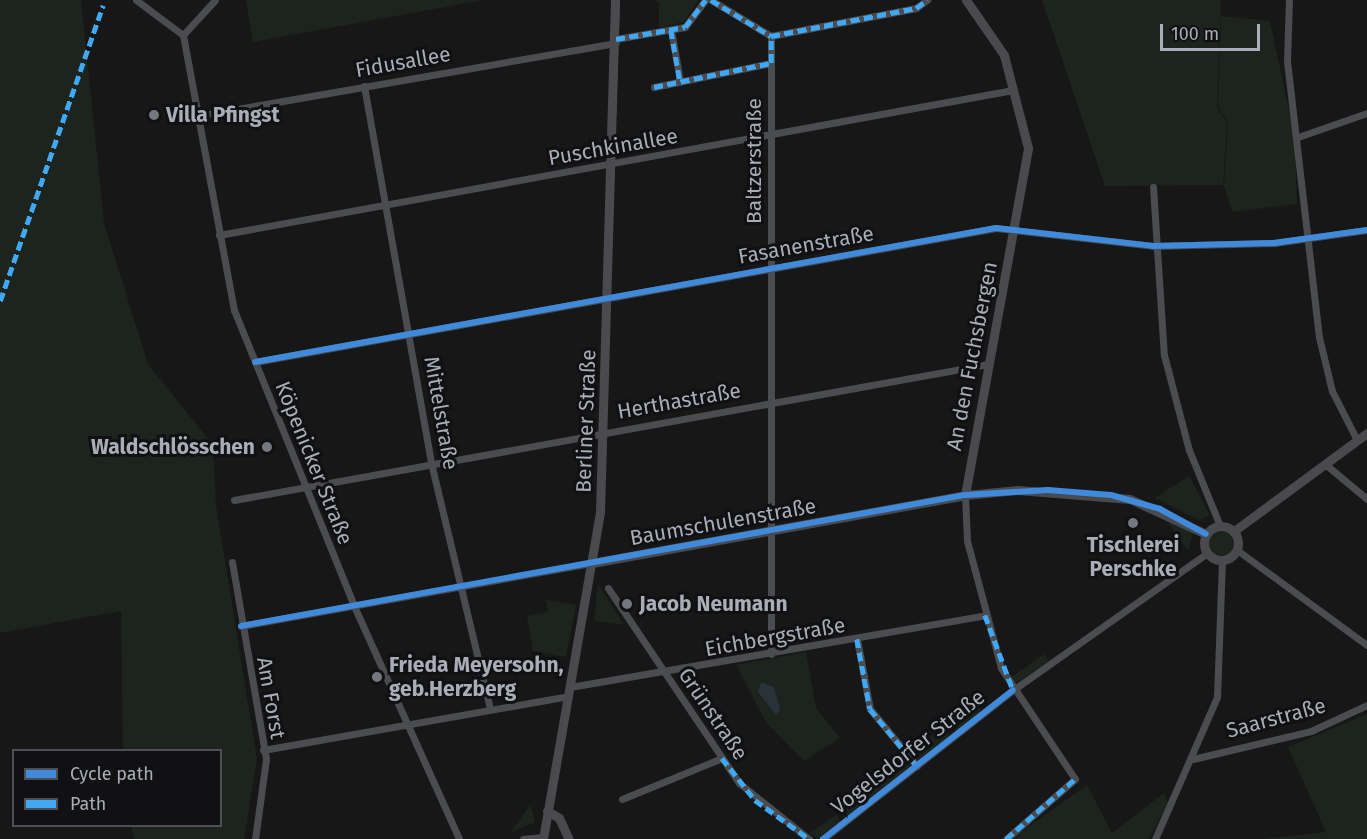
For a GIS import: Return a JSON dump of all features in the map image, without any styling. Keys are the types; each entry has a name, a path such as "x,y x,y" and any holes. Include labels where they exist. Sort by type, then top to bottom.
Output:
{"street":[{"path":"136,0 183,35 215,0"},
{"name":"Berliner Straße","path":"543,838 551,813 569,691 592,563 603,432 616,41 615,0"},
{"name":"Fidusallee","path":"197,116 671,30 689,25 705,0"},
{"path":"711,0 771,36 922,2"},
{"name":"An den Fuchsbergen","path":"966,0 1004,55 1028,148 965,495 967,542 985,615 1013,690 1075,779 1006,839"},
{"path":"1289,0 1287,61 1298,137 1306,240 1324,364 1343,418 1357,440"},
{"path":"671,30 680,81"},
{"name":"Köpenicker Straße","path":"183,35 230,293 255,362 354,606 406,726 459,839"},
{"path":"654,87 771,63 771,36"},
{"name":"Baltzerstraße","path":"771,63 768,402 771,654"},
{"name":"Mittelstraße","path":"364,86 411,332 431,463 490,708"},
{"name":"Puschkinallee","path":"219,236 1013,90"},
{"path":"1298,137 1367,113"},
{"path":"1153,187 1153,246 1173,398 1220,526"},
{"name":"Fasanenstraße","path":"255,362 608,296 996,228 1014,232 1153,246 1306,240 1367,230"},
{"name":"Herthastraße","path":"234,500 988,364"},
{"path":"1234,531 1367,433"},
{"path":"1324,464 1367,499"},
{"name":"Baumschulenstraße","path":"241,626 965,495 1048,490 1111,495 1160,509 1206,534"},
{"path":"1222,561 1207,553 1206,534 1220,526 1234,531"},
{"path":"1234,531 1237,550 1367,645"},
{"path":"1222,561 1237,550"},
{"name":"Vogelsdorfer Straße","path":"823,839 1013,690 1207,553"},
{"path":"1155,839 1193,759 1217,697 1222,561"},
{"name":"Am Forst","path":"232,562 241,626 264,750 255,839"},
{"name":"Grünstraße","path":"608,588 722,758 755,800 809,839"},
{"name":"Eichbergstraße","path":"264,750 406,726 569,691 985,615"},
{"path":"858,639 870,709 917,766"},
{"name":"Saarstraße","path":"1193,759 1311,731 1367,705"},
{"path":"622,799 722,758"},
{"path":"551,813 569,839"},
{"path":"523,839 543,838"}],"shaded area":[{"path":"0,0 81,0 104,223 148,364 213,445 216,505 257,759 244,839 134,839 131,827 222,827 222,749 123,749 121,611 0,633"},
{"path":"246,0 483,0 253,42"},
{"path":"653,0 699,0 684,22 659,28 659,2"},
{"path":"1042,0 1221,0 1217,107 1227,123 1223,185 1105,186"},
{"path":"1221,16 1270,21 1295,139 1297,204 1232,212 1224,186 1228,123 1218,106"},
{"path":"1189,476 1210,515 1199,520 1155,498"},
{"path":"1171,521 1193,533 1188,551 1168,523"},
{"path":"1221,530 1230,534 1234,543 1230,552 1221,556 1212,552 1208,543 1212,534"},
{"path":"598,584 624,625 594,621"},
{"path":"546,600 576,605 566,657 533,651 527,616 548,612"},
{"path":"806,652 816,708 840,738 804,761 766,722 736,665"},
{"path":"1044,654 1049,661 1016,683 1010,678"},
{"path":"761,682 774,687 780,710 776,715 758,692"},
{"path":"975,702 981,711 957,731 950,721"},
{"path":"1367,714 1367,839 1262,839 1326,832 1288,747"},
{"path":"943,727 950,736 918,762 911,753"},
{"path":"905,758 911,766 845,819 838,811"},
{"path":"1087,785 1112,833 1164,793 1168,803 1149,839 1011,839"},
{"path":"531,805 535,822 510,833 526,811"},
{"path":"836,815 841,822 818,839 810,833"}],"tram line":[{"path":"545,839 602,514 619,0"}],"marked path":[{"path":"616,39 685,27 705,0"},
{"path":"711,0 771,36 916,8 927,0"},
{"path":"0,301 103,5"},
{"path":"671,30 680,81"},
{"path":"654,87 771,63 771,36"},
{"path":"985,615 1013,690"},
{"path":"857,639 870,709 917,766"},
{"path":"722,758 755,800 809,839"},
{"path":"1006,839 1075,779"}],"cycle path":[{"path":"255,362 996,228 1153,246 1274,243 1367,230"},
{"path":"241,626 965,495 1048,490 1111,495 1160,509 1206,534"},
{"path":"823,839 1013,690"}],"place":[{"name":"Villa Pfingst","path":"154,115"},
{"name":"Waldschlösschen","path":"267,447"},
{"name":"Tischlerei Perschke","path":"1133,523"},
{"name":"Jacob Neumann","path":"627,604"},
{"name":"Frieda Meyersohn, geb.Herzberg","path":"377,677"}]}
